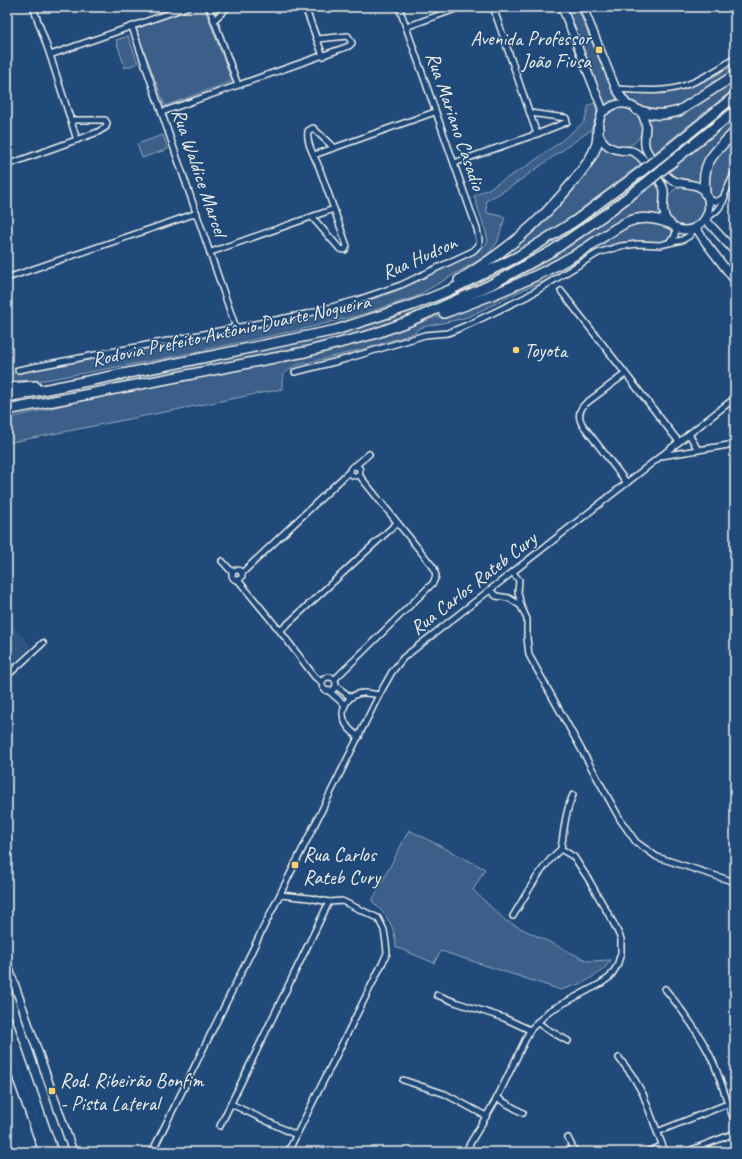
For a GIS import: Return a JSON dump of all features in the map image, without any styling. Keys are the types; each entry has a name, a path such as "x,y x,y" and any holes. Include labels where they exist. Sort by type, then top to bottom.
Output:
{"highway":[{"path":"637,110 656,115 679,111 735,76"},
{"name":"Rodovia Prefeito Antônio Duarte Nogueira","path":"7,397 336,330 414,305 450,290 517,257 575,221 638,174 735,96"},
{"name":"Rodovia Prefeito Antônio Duarte Nogueira","path":"7,410 305,352 374,334 448,306 521,269 552,251 583,230 646,183 735,111"},
{"path":"414,305 459,281 482,266 518,240 535,224 553,206 591,157 597,142 598,128"},
{"path":"707,196 704,180 707,163 718,149 735,132"},
{"path":"374,334 421,321 476,302 526,280 572,256 627,222 636,219 651,218 672,225"},
{"path":"7,388 90,380"},
{"path":"7,416 95,393"},
{"path":"7,1020 53,1152"},
{"path":"7,1047 44,1152"}],"main road":[{"path":"562,7 601,104 602,113 598,128 600,136 612,149 633,151 659,180 664,190 663,212 672,225 681,229 695,228 705,219 708,206 707,196 694,185 675,182 666,176 646,149 644,143 645,121 641,113 626,104 616,89 582,7"},
{"path":"602,113 613,105 626,104"},
{"path":"705,219 735,252"},
{"path":"695,228 735,281"},
{"path":"7,963 73,1152"}],"street":[{"path":"33,7 77,140"},
{"path":"50,55 187,7"},
{"path":"209,7 238,85"},
{"path":"214,20 228,7"},
{"path":"305,7 323,56"},
{"name":"Rua Mariano Casadio","path":"399,7 477,229 479,245"},
{"path":"406,27 461,7"},
{"path":"493,7 537,134"},
{"name":"Rua Waldice Marcel","path":"132,27 236,328"},
{"path":"162,112 323,56 350,46 352,43 348,36 317,39"},
{"path":"616,89 646,91 682,86 696,81 735,58"},
{"path":"314,154 435,112"},
{"path":"454,163 567,122 566,118 530,113"},
{"path":"7,165 77,140 106,127 107,123 105,120 71,120"},
{"path":"312,217 340,249 345,250 346,246 334,209 307,139 308,131 313,128 333,147"},
{"path":"707,196 712,201 720,201 735,172"},
{"path":"705,219 715,213 725,199 727,190"},
{"path":"211,252 334,209"},
{"path":"7,278 197,212"},
{"path":"666,244 674,240 676,236 672,225"},
{"path":"295,372 425,335 448,333 472,324 526,297 590,257 605,250 631,244 653,246 666,244 682,240 689,236 695,228"},
{"name":"Rua Hudson","path":"18,370 306,314 357,300 401,285 473,251 479,245"},
{"path":"561,291 678,442"},
{"path":"626,374 583,406 579,416 582,424 627,483"},
{"name":"Rua Carlos Rateb Cury","path":"152,1152 379,695 392,672 403,658 735,398"},
{"path":"689,434 698,450"},
{"path":"661,456 735,444"},
{"path":"238,580 242,578 242,573 350,471 352,467 369,454"},
{"path":"335,679 433,583 436,576 434,568 359,475 360,470 355,466"},
{"path":"350,471 353,476 359,475"},
{"path":"280,631 397,523"},
{"path":"222,561 233,573 233,578 238,580 315,677 322,682 324,688 345,704"},
{"path":"233,573 236,570 242,573"},
{"path":"513,573 519,580 518,592 521,606 528,619 527,638 529,655 621,821 636,842 657,857 735,882"},
{"path":"490,590 496,596 509,598 521,606"},
{"path":"509,598 518,592"},
{"path":"7,676 43,643"},
{"path":"322,682 324,678 328,677 335,679"},
{"path":"335,679 336,686 350,698"},
{"path":"329,691 333,690 336,686"},
{"path":"359,737 350,730 345,723 345,704 350,698 364,693 379,695"},
{"path":"513,916 540,871 550,858 561,849 566,816 573,795"},
{"path":"465,1152 497,1098 530,1030 549,1011 600,984 610,977 617,966 621,953 621,939 614,924 574,857 561,849"},
{"path":"280,895 329,902 342,901 378,918 384,930 387,953 288,1152"},
{"path":"220,1126 329,902"},
{"path":"664,989 692,1024 704,1043 722,1083 735,1122"},
{"path":"437,995 504,1018 530,1030"},
{"path":"537,1022 568,1041"},
{"path":"619,1058 632,1075 643,1094 665,1152"},
{"path":"403,1080 444,1094 486,1116"},
{"path":"497,1098 523,1113"},
{"path":"657,1132 735,1101"},
{"path":"231,1104 296,1135"},
{"path":"686,1152 735,1133"},
{"path":"568,1138 575,1152"},
{"path":"647,1152 662,1146"}],"shaded area":[{"path":"195,7 204,7 232,81 165,106 136,29"},
{"path":"564,7 577,7 612,90 618,99 610,101 604,106"},
{"path":"128,36 138,63 125,68 116,40"},
{"path":"735,64 735,72 690,102 665,111 653,111 641,107 628,99 625,94 625,92 669,91 691,87 714,77"},
{"path":"735,78 735,88 653,154 647,143 646,116 657,118"},
{"path":"735,101 735,108 670,160 667,155"},
{"path":"595,103 597,115 591,130 509,188 486,201 487,213 505,217 497,243 486,256 415,297 360,315 303,329 161,359 45,380 7,381 7,373 51,367 293,321 379,297 410,285 480,250 488,242 474,196 527,166 560,142 584,122 589,105"},
{"path":"626,107 633,110 639,116 642,127 641,135 633,144 626,147 618,147 611,144 603,135 602,123 605,116 614,108"},
{"path":"735,118 735,129 717,146 701,185 693,181 672,176 668,173 677,166 676,165"},
{"path":"163,135 168,149 142,158 137,144"},
{"path":"735,135 736,157 730,175 720,197 717,199 711,197 707,188 711,162"},
{"path":"601,143 611,152 632,155 642,163 567,220 516,252 489,266 514,246"},
{"path":"643,175 646,178 598,216 514,270 397,322 322,345 7,406 7,401 320,338 418,308 450,295 511,265 570,229"},
{"path":"658,182 660,191 660,213 662,217 634,215 624,218 541,270 481,296 536,267 573,244"},
{"path":"682,186 690,186 697,189 703,195 706,206 703,217 697,223 690,226 682,226 675,223 669,217 666,210 666,202 669,195 675,189"},
{"path":"655,221 667,226 671,230 673,235 671,239 667,241 636,241 613,244 592,252 545,281 525,289 470,316 423,327 418,329 415,333 364,349 294,366 284,374 282,389 7,443 7,420 14,417 76,402 292,360 361,342 455,311 633,223"},
{"path":"7,620 29,643 30,647 7,670"},
{"path":"409,830 485,869 473,890 506,921 588,961 611,960 603,970 585,982 561,990 441,951 434,963 396,947 394,933 389,921 372,901"}],"place":[{"name":"Avenida Professor João Fiusa","path":"599,50"},
{"name":"Toyota","path":"516,350"},
{"name":"Rua Carlos Rateb Cury","path":"295,865"},
{"name":"Rod. Ribeirão Bonfim - Pista Lateral","path":"52,1091"}]}
